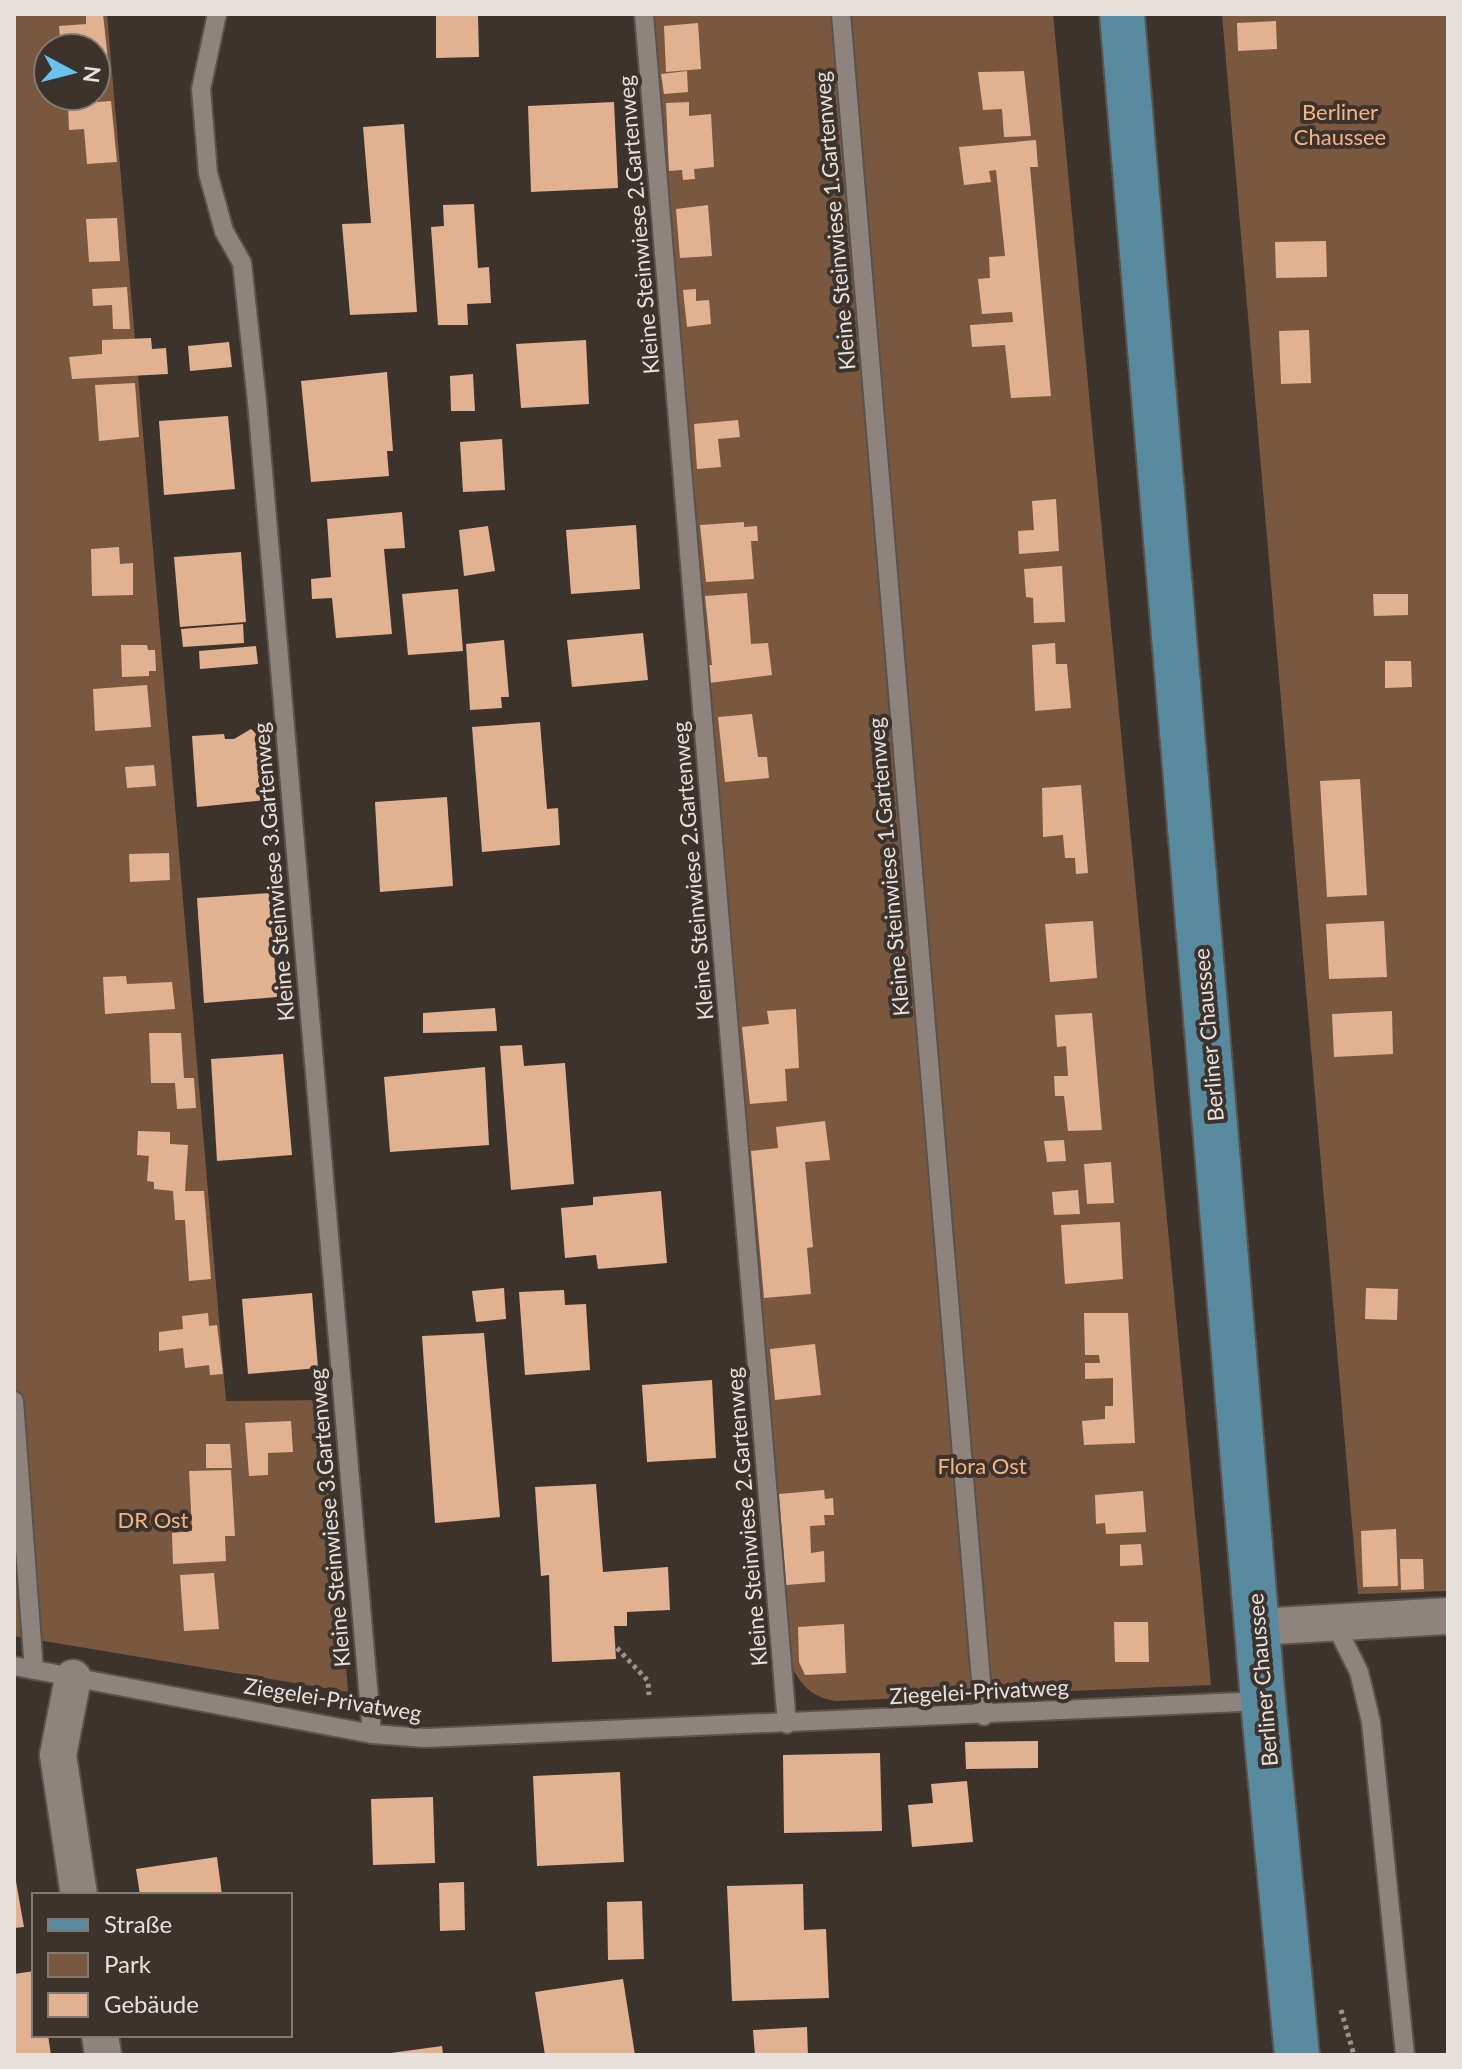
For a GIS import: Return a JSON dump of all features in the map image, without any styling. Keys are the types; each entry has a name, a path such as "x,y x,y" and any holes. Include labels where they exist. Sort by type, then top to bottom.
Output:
{"main road":[{"name":"Berliner Chaussee","path":"1122,14 1263,1701 1297,2055"}],"street":[{"path":"1257,1627 1448,1616"},
{"path":"73,1678 58,1755 79,1893"}],"lane":[{"name":"Kleine Steinwiese 3.Gartenweg","path":"217,14 201,89 208,173 224,231 242,263 257,402 372,1734"},
{"name":"Kleine Steinwiese 2.Gartenweg","path":"644,14 787,1724"},
{"name":"Kleine Steinwiese 1.Gartenweg","path":"841,14 984,1716"},
{"path":"14,1401 34,1670"},
{"path":"1334,1622 1359,1672 1371,1722 1405,2055"},
{"name":"Ziegelei-Privatweg","path":"14,1666 372,1734 426,1738 984,1716 1263,1701"}],"path":[{"path":"617,1648 648,1681 649,1728"}],"green space":[{"name":"DR Ost","path":"14,14 107,14 109,32 32,32 32,112 112,112 112,72 226,1401 326,1400 348,1692 14,1636"},
{"name":"Flora Ost","path":"651,14 1053,14 1211,1685 836,1701 810,1690 792,1668"},
{"name":"Berliner Chaussee","path":"1222,14 1448,14 1448,1591 1358,1594"}],"building":[{"path":"86,14 103,14 105,32 60,32 59,26 86,24"},
{"path":"436,14 478,14 479,57 436,58"},
{"path":"1276,21 1277,49 1238,51 1237,23"},
{"path":"698,23 701,69 666,72 664,26"},
{"path":"687,71 688,92 664,94 661,74"},
{"path":"1024,71 1031,136 1004,137 1002,109 983,110 978,72"},
{"path":"614,102 618,188 531,192 528,106"},
{"path":"689,102 689,116 711,114 714,167 694,169 695,179 683,180 682,170 669,171 666,103"},
{"path":"112,111 117,162 87,164 84,129 69,130 68,112"},
{"path":"404,124 417,312 350,315 342,224 371,223 363,127"},
{"path":"1036,140 1038,167 1030,167 1051,396 1011,398 1005,345 972,347 970,325 1013,322 1012,312 982,314 978,279 990,278 989,257 1005,256 996,170 989,171 991,182 964,185 959,147"},
{"path":"474,204 478,268 489,267 491,303 467,304 468,325 438,325 431,227 444,226 443,205"},
{"path":"708,205 712,256 680,258 676,209"},
{"path":"117,218 120,261 89,262 86,219"},
{"path":"1326,241 1327,277 1276,278 1275,242"},
{"path":"127,287 130,329 113,329 112,305 93,306 92,289"},
{"path":"696,289 696,301 709,300 711,324 687,327 683,290"},
{"path":"1309,330 1311,383 1281,384 1279,331"},
{"path":"151,338 152,349 166,348 168,374 72,379 69,357 102,354 102,340"},
{"path":"586,340 589,404 521,408 516,344"},
{"path":"229,342 232,367 190,371 188,346"},
{"path":"387,372 393,451 387,451 389,476 311,482 301,381"},
{"path":"473,374 475,411 451,411 450,376"},
{"path":"135,383 139,437 99,441 95,385"},
{"path":"228,416 235,489 164,495 159,421"},
{"path":"738,420 740,437 718,439 721,467 697,469 694,424"},
{"path":"502,439 505,490 463,492 460,442"},
{"path":"1056,499 1059,551 1019,554 1018,531 1034,530 1032,501"},
{"path":"402,512 405,548 384,549 392,634 336,638 332,598 312,599 311,579 331,577 327,519"},
{"path":"744,522 744,527 757,526 758,541 751,541 754,579 706,582 700,525"},
{"path":"636,525 640,589 571,594 566,530"},
{"path":"488,526 495,571 464,576 459,530"},
{"path":"119,547 120,564 133,563 133,595 92,596 91,549"},
{"path":"241,552 246,622 180,627 174,557"},
{"path":"1062,566 1065,622 1034,623 1033,598 1026,597 1024,569"},
{"path":"458,589 463,651 408,655 402,594"},
{"path":"747,593 751,644 768,643 772,675 709,683 708,665 712,665 705,596"},
{"path":"1373,594 1408,594 1408,615 1374,616"},
{"path":"243,624 244,643 183,647 181,629"},
{"path":"643,633 648,680 572,687 567,640"},
{"path":"504,640 509,697 501,697 502,708 470,710 466,644"},
{"path":"1055,643 1056,664 1067,664 1071,708 1035,711 1032,645"},
{"path":"121,645 147,645 148,650 155,650 156,671 149,671 149,676 122,677"},
{"path":"256,646 258,664 200,669 199,651"},
{"path":"1385,661 1411,661 1412,687 1385,688"},
{"path":"147,685 151,727 95,731 93,689"},
{"path":"752,714 758,757 767,757 769,778 725,782 718,717"},
{"path":"540,722 547,809 558,808 560,845 482,852 472,727"},
{"path":"251,729 261,738 265,800 197,807 192,736 224,734 225,739 234,739"},
{"path":"154,765 156,786 127,788 125,767"},
{"path":"1360,779 1367,895 1327,897 1320,781"},
{"path":"1081,785 1088,873 1076,874 1075,858 1065,858 1063,835 1043,837 1042,788"},
{"path":"447,797 453,886 380,892 375,802"},
{"path":"169,853 170,880 130,882 129,854"},
{"path":"270,893 277,997 204,1003 197,898"},
{"path":"1093,921 1097,978 1050,982 1045,924"},
{"path":"1384,921 1387,977 1329,979 1326,924"},
{"path":"126,976 127,984 172,982 175,1009 105,1014 103,977"},
{"path":"495,1008 497,1031 423,1033 423,1013"},
{"path":"796,1009 799,1068 785,1069 787,1101 750,1104 742,1027 769,1024 767,1011"},
{"path":"1392,1011 1393,1054 1334,1057 1332,1014"},
{"path":"1092,1013 1102,1130 1068,1131 1064,1096 1055,1096 1054,1076 1068,1076 1066,1046 1057,1047 1055,1015"},
{"path":"149,1033 181,1033 184,1078 194,1078 196,1108 177,1109 175,1083 151,1083"},
{"path":"522,1045 524,1066 565,1063 574,1184 511,1190 500,1046"},
{"path":"283,1054 292,1155 217,1161 211,1059"},
{"path":"485,1067 489,1145 390,1152 384,1077"},
{"path":"825,1121 830,1160 805,1162 813,1247 807,1248 811,1294 764,1298 751,1151 778,1148 776,1127"},
{"path":"138,1131 170,1132 170,1144 188,1145 185,1191 204,1191 211,1279 189,1281 185,1220 175,1220 173,1191 154,1189 154,1182 147,1181 149,1156 137,1155"},
{"path":"1064,1140 1066,1161 1047,1162 1044,1141"},
{"path":"1111,1162 1114,1203 1087,1204 1084,1164"},
{"path":"1078,1190 1080,1214 1054,1215 1052,1192"},
{"path":"661,1191 667,1263 598,1269 596,1255 565,1258 561,1208 593,1205 593,1197"},
{"path":"1120,1222 1123,1279 1065,1284 1061,1225"},
{"path":"504,1288 506,1319 476,1322 472,1291"},
{"path":"1366,1288 1398,1289 1397,1320 1365,1319"},
{"path":"564,1290 565,1305 586,1304 590,1370 525,1375 519,1292"},
{"path":"312,1293 318,1368 248,1374 242,1299"},
{"path":"208,1313 209,1326 217,1325 223,1374 210,1375 209,1365 185,1368 183,1348 159,1351 159,1332 183,1329 182,1316"},
{"path":"1084,1313 1128,1313 1135,1443 1084,1445 1082,1421 1105,1419 1105,1406 1113,1406 1113,1378 1085,1379 1085,1363 1100,1363 1099,1355 1085,1355"},
{"path":"484,1333 500,1517 435,1523 422,1336"},
{"path":"815,1344 821,1395 775,1400 770,1349"},
{"path":"712,1380 716,1458 647,1462 642,1385"},
{"path":"291,1421 293,1452 268,1453 268,1475 249,1476 245,1423"},
{"path":"206,1444 230,1444 232,1468 206,1468"},
{"path":"231,1470 235,1536 225,1536 226,1561 173,1564 172,1533 192,1531 189,1471"},
{"path":"596,1484 603,1572 668,1567 670,1610 627,1612 627,1626 614,1626 616,1659 552,1662 549,1575 541,1576 535,1487"},
{"path":"824,1490 825,1499 833,1498 834,1515 824,1515 825,1525 810,1526 811,1553 824,1551 825,1582 786,1585 779,1494"},
{"path":"1143,1491 1146,1532 1106,1534 1105,1523 1096,1524 1095,1495"},
{"path":"1396,1529 1398,1586 1363,1587 1361,1531"},
{"path":"1141,1544 1143,1565 1120,1566 1120,1545"},
{"path":"1400,1559 1423,1559 1424,1589 1401,1590"},
{"path":"214,1573 219,1629 184,1631 180,1575"},
{"path":"1114,1622 1148,1622 1149,1662 1115,1662"},
{"path":"844,1624 846,1673 805,1675 799,1662 798,1627"},
{"path":"1038,1741 1038,1768 966,1769 965,1742"},
{"path":"880,1753 882,1831 784,1833 783,1755"},
{"path":"620,1772 624,1862 537,1866 533,1776"},
{"path":"967,1781 973,1842 912,1847 908,1805 933,1803 931,1784"},
{"path":"433,1797 435,1863 373,1865 371,1799"},
{"path":"217,1857 222,1893 140,1893 136,1869"},
{"path":"14,1870 24,1927 14,1928"},
{"path":"464,1882 465,1930 440,1931 439,1883"},
{"path":"803,1884 804,1930 826,1929 829,1998 732,2001 727,1886"},
{"path":"642,1901 644,1959 608,1960 607,1902"},
{"path":"32,1971 32,2037 48,2037 51,2055 14,2055 14,1974"},
{"path":"623,1979 635,2055 545,2055 535,1992"},
{"path":"807,2027 808,2055 755,2055 753,2030"},
{"path":"442,2046 443,2055 391,2055 391,2053"}]}
